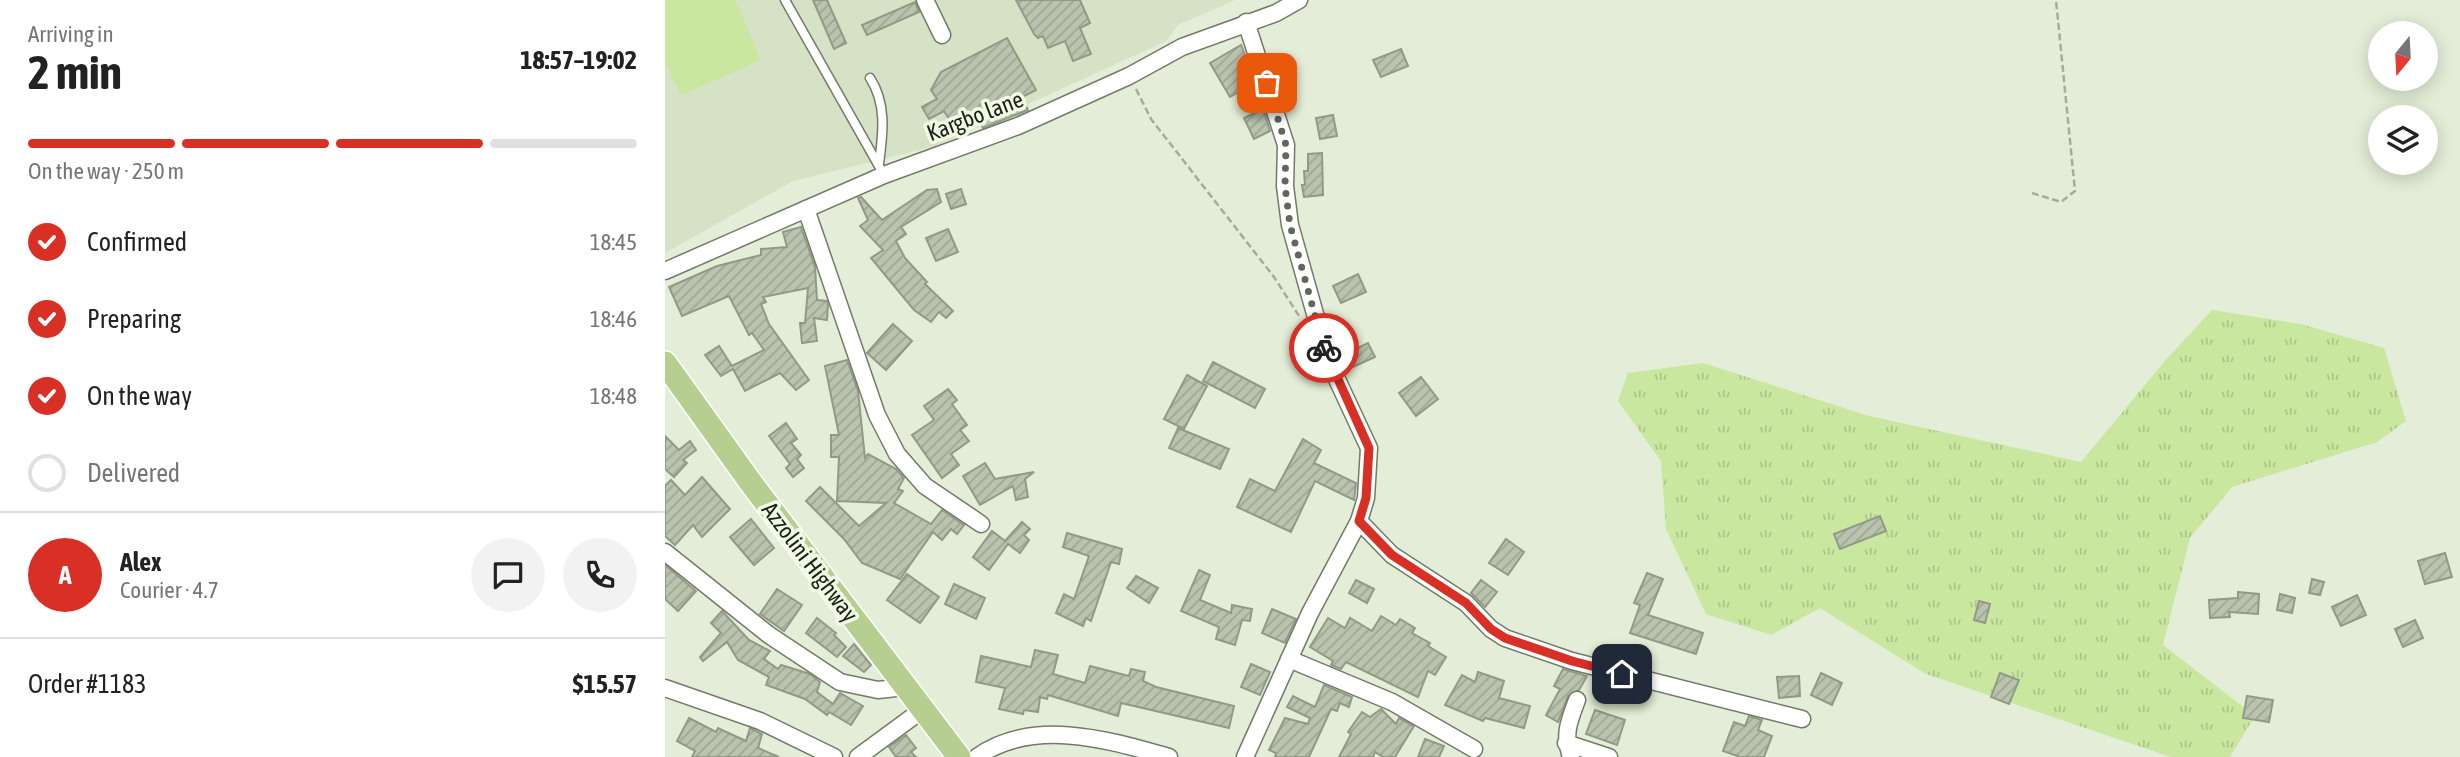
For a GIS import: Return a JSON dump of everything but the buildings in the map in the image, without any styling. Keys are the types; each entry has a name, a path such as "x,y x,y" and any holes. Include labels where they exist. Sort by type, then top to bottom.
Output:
{"main road":[{"name":"Azzolini Highway","path":"665,363 751,484 959,757"}],"street":[{"path":"925,0 942,35"},
{"name":"Kargbo lane","path":"665,271 806,209 881,169 1018,126 1129,76 1182,47 1276,13 1299,0"},
{"path":"1245,757 1289,659 1359,521 1366,498 1369,448 1328,360 1290,225 1285,186 1286,145 1246,22"},
{"path":"806,209 877,415 897,454 925,486 981,524"},
{"path":"1359,521 1392,555 1466,603 1491,629 1505,638 1572,661 1802,719"},
{"path":"665,552 769,635 840,682 860,689 905,687"},
{"path":"1289,659 1392,702 1474,749"},
{"path":"665,688 760,722 834,757"},
{"path":"1577,700 1566,728 1569,750 1609,757"},
{"path":"858,757 922,710"},
{"path":"977,757 994,746 1019,740 1076,735 1113,741 1169,757"}],"lane":[{"path":"785,0 822,71 881,169"},
{"path":"870,78 879,92 883,110 881,169"}],"path":[{"path":"2032,193 2061,202 2075,191 2056,0"},
{"path":"1129,76 1151,118 1274,277 1307,329"}],"shaded area":[{"path":"665,0 1235,0 1178,25 1166,41 936,146 793,181 665,253"}],"green space":[{"path":"665,0 735,0 761,60 681,95 665,61"},
{"path":"2212,310 2301,324 2384,348 2406,421 2377,442 2232,487 2190,538 2163,645 2255,716 2230,757 2171,757 1926,674 1820,608 1771,635 1706,614 1666,529 1661,461 1618,401 1628,373 1703,363 1869,416 2081,462 2164,362"}],"way so far":[{"path":"1267,83 1286,145 1285,186 1290,225 1324,348"}],"route":[{"path":"1324,348 1369,448 1366,498 1359,521 1392,555 1466,603 1491,629 1505,638 1572,661 1622,674"}]}
